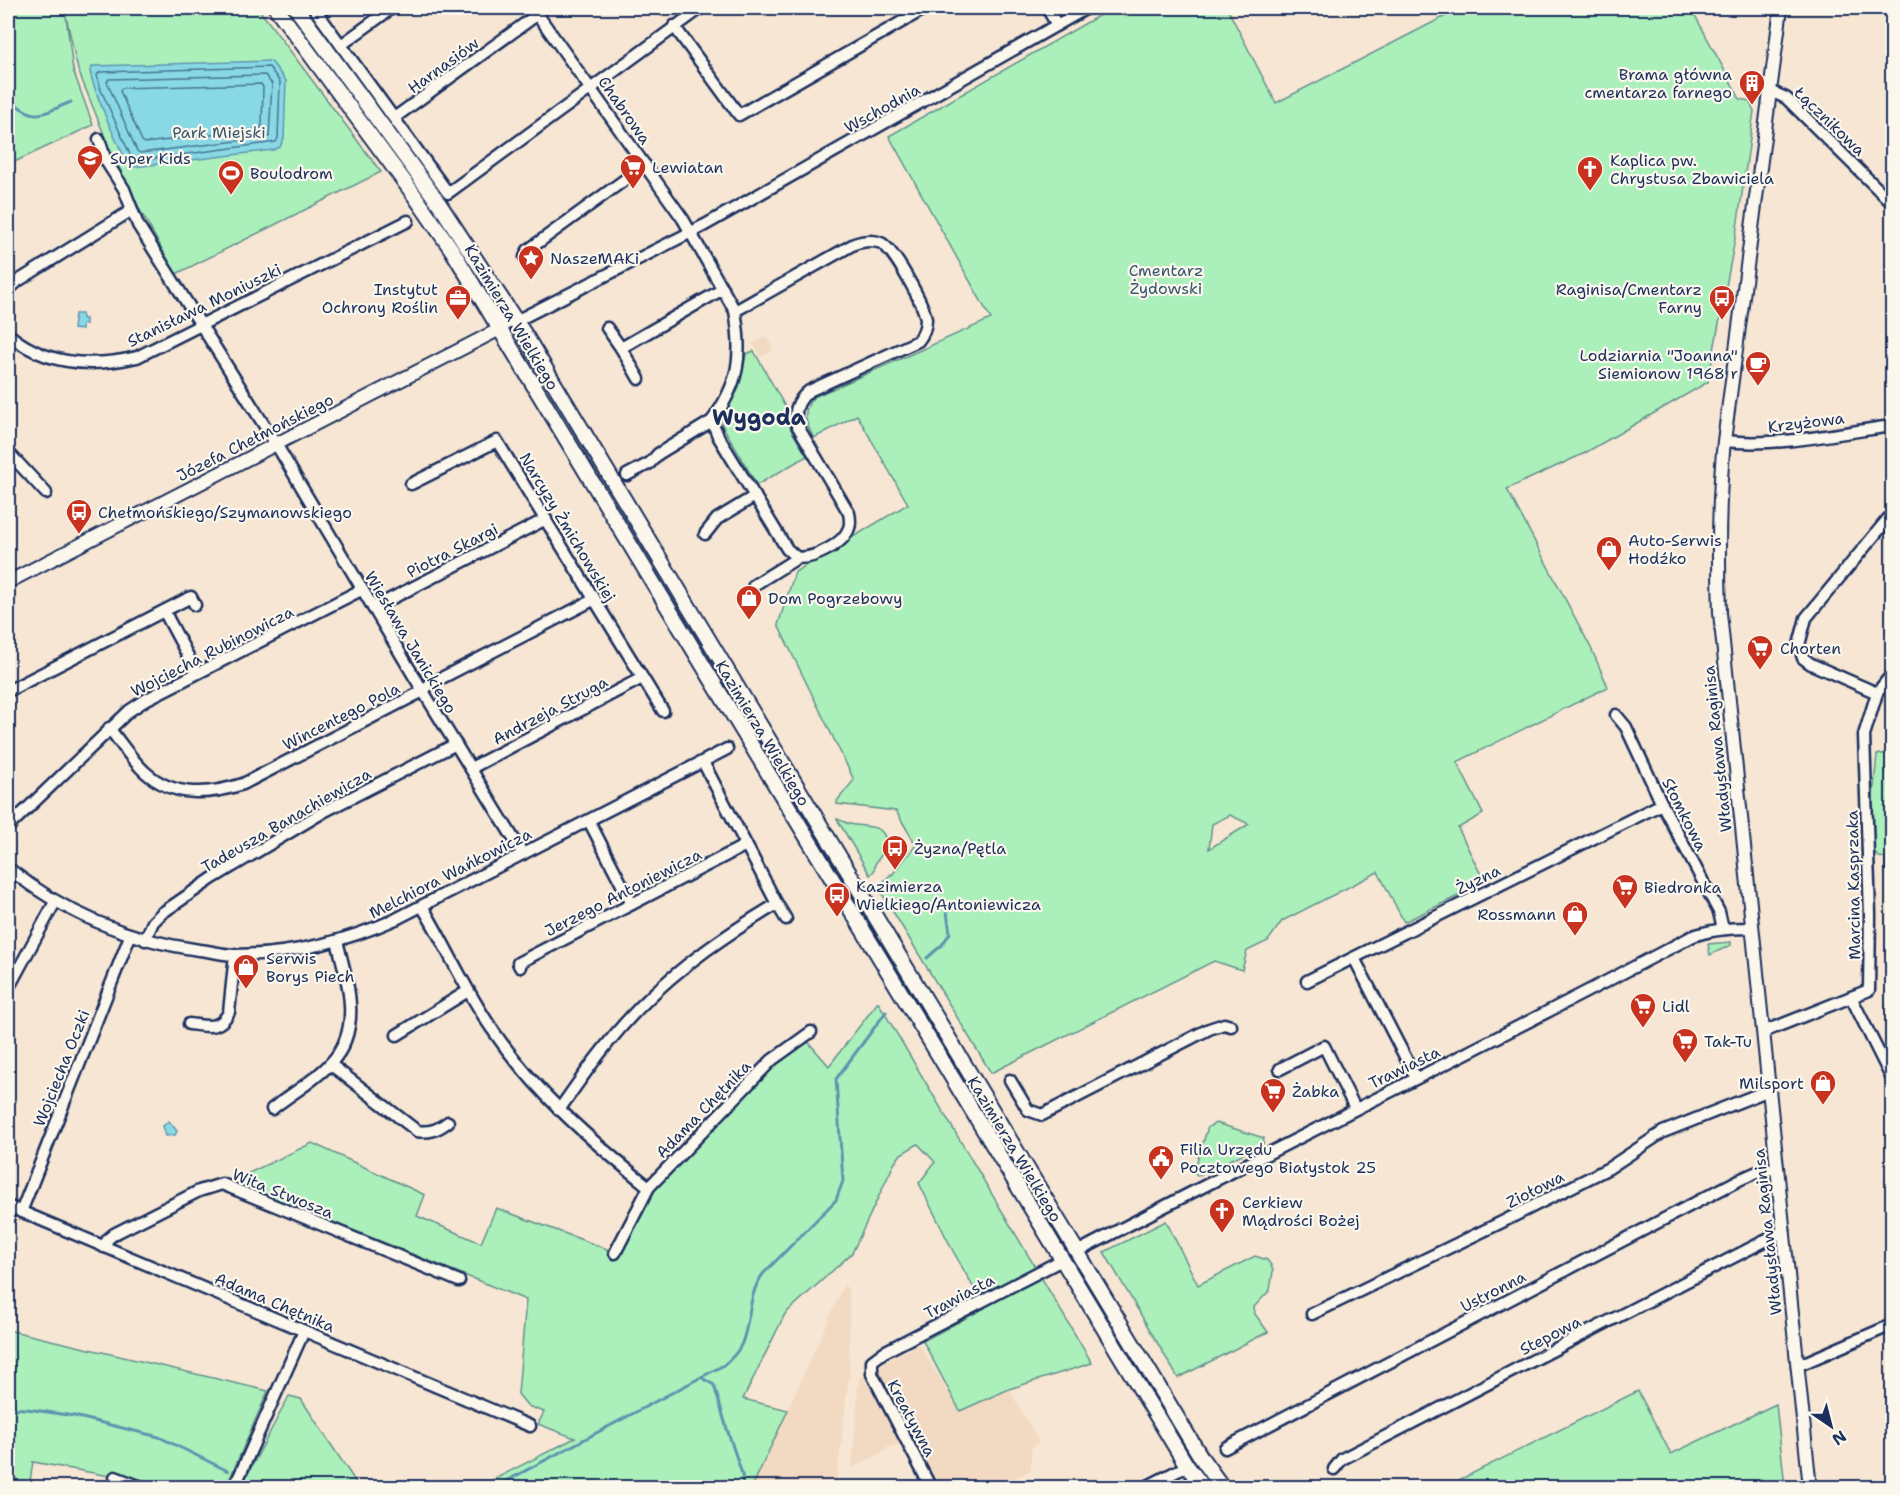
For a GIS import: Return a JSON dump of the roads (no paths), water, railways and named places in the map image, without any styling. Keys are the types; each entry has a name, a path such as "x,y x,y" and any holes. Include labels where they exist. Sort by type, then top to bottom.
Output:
{"main road":[{"name":"Kazimierza Wielkiego","path":"276,8 452,250 1187,1466 1204,1488"},
{"name":"Kazimierza Wielkiego","path":"296,8 438,202 514,317 1012,1146 1202,1459 1223,1488"},
{"path":"564,434 579,425"},
{"path":"840,893 857,888"},
{"path":"998,1154 998,1149 1003,1145 1012,1146"}],"street":[{"path":"314,8 448,193 701,8"},
{"path":"341,45 392,8"},
{"path":"675,26 739,115 926,8"},
{"path":"1047,8 1057,25"},
{"name":"Wschodnia","path":"690,232 1087,8"},
{"name":"Władysława Raginisa","path":"1780,8 1724,441 1718,529 1720,613 1809,1488"},
{"name":"Chabrowa","path":"535,11 690,232 735,312 740,345 738,366 733,385 712,421"},
{"name":"Harnasiów","path":"394,118 535,11"},
{"name":"Łącznikowa","path":"1770,91 1786,98 1893,203"},
{"name":"Wiesława Janickiego","path":"99,140 106,161 124,189 138,225 276,444 373,609 523,854"},
{"path":"525,257 528,250 645,165"},
{"path":"8,290 18,281 132,210"},
{"name":"Stanisława Moniuszki","path":"8,334 45,356 64,361 113,363 137,357 408,221"},
{"name":"Józefa Chełmońskiego","path":"8,582 500,329 514,317 690,232"},
{"path":"627,476 650,464 658,454 712,421 718,436 787,549 796,557 812,557 845,536 850,527 849,513 797,425 795,413 799,402 809,391 912,345 922,335 926,318 895,256 887,246 872,240 854,244 735,312"},
{"path":"621,348 723,289"},
{"path":"607,328 639,379"},
{"name":"Krzyżowa","path":"1724,441 1752,443 1788,441 1893,426"},
{"name":"Narcyzy Żmichowskiej","path":"411,484 497,441 663,711"},
{"path":"8,452 46,493"},
{"path":"705,534 717,519 755,496"},
{"path":"1876,693 1811,664 1803,658 1798,645 1806,618 1893,514"},
{"name":"Piotra Skargi","path":"373,609 546,519"},
{"path":"750,596 754,585 796,557"},
{"name":"Wojciecha Rubinowicza","path":"8,827 129,711 197,673 362,590"},
{"path":"8,689 191,597 195,605"},
{"name":"Wincentego Pola","path":"109,728 146,773 165,785 186,792 221,791 243,784 595,599"},
{"path":"164,611 197,673"},
{"name":"Marcina Kasprzaka","path":"1763,1032 1869,990 1870,914 1864,735 1876,693 1893,674"},
{"name":"Andrzeja Struga","path":"471,768 642,678"},
{"name":"Słomkowa","path":"1616,715 1626,727 1662,804 1715,904 1724,929"},
{"name":"Tadeusza Banachiewicza","path":"145,940 153,922 162,913 213,878 325,811 456,744"},
{"name":"Melchiora Wańkowicza","path":"8,868 55,902 94,922 130,936 166,945 234,955 285,951 337,941 368,931 422,906 727,749"},
{"path":"703,762 786,919"},
{"name":"Żyzna","path":"1307,981 1662,804"},
{"path":"589,821 632,904"},
{"name":"Jerzego Antoniewicza","path":"520,967 518,963 746,845"},
{"path":"9,987 55,902"},
{"path":"559,1110 596,1057 641,1006 710,947 777,904"},
{"path":"422,906 468,991 507,1050 559,1110 585,1135 649,1187"},
{"name":"Trawiasta","path":"1077,1252 1209,1182 1691,937 1724,929 1751,928"},
{"name":"Wojciecha Oczki","path":"21,1212 130,936"},
{"path":"272,1109 330,1064 343,1044 351,1015 350,995 337,941"},
{"path":"189,1024 215,1026 224,1021 229,1012 234,955"},
{"path":"1354,958 1416,1078"},
{"path":"397,1035 468,991"},
{"path":"1851,997 1893,1079"},
{"path":"1010,1080 1028,1110 1042,1115 1209,1029 1224,1024 1231,1026"},
{"name":"Adama Chętnika","path":"615,1252 649,1187 772,1060 811,1032"},
{"path":"1280,1069 1324,1046 1355,1108"},
{"path":"330,1064 417,1131 437,1130 448,1122"},
{"name":"Ziołowa","path":"1312,1314 1609,1168 1663,1132 1769,1090"},
{"name":"Ustronna","path":"1225,1448 1739,1180 1756,1172 1777,1168"},
{"name":"Wita Stwosza","path":"104,1247 114,1234 199,1191 222,1184 459,1281"},
{"name":"Adama Chętnika","path":"8,1206 530,1426"},
{"name":"Stepowa","path":"1334,1469 1342,1459 1784,1231"},
{"name":"Trawiasta","path":"872,1361 884,1352 1062,1260"},
{"path":"1797,1366 1887,1327 1893,1329"},
{"path":"234,1488 304,1330"},
{"name":"Kreatywna","path":"872,1361 872,1374 931,1488"},
{"path":"1144,1488 1187,1466"},
{"path":"116,1477 144,1488"}],"water":[{"path":"271,61 286,81 284,138 280,147 273,150 134,167 122,153 96,92 90,71 93,66"},
{"path":"75,314 82,314 82,319 86,319 86,324 82,324 82,330 73,329"},
{"path":"169,1121 177,1131 175,1135 166,1136 163,1126"}],"waterway":[{"path":"8,99 26,111 38,114 71,102"},
{"path":"927,958 942,945 950,933 947,912"},
{"path":"493,1488 724,1365 739,1349 745,1334 752,1298 763,1274 836,1200 843,1181 836,1079 886,1012"},
{"path":"702,1378 714,1385 742,1474 743,1488"},
{"path":"8,1408 74,1416 159,1437 228,1471"},
{"path":"247,1481 259,1488"}],"place":[{"name":"Brama główna cmentarza farnego","path":"1752,106"},
{"name":"Super Kids","path":"90,181"},
{"name":"Lewiatan","path":"633,190"},
{"name":"Kaplica pw. Chrystusa Zbawiciela","path":"1590,192"},
{"name":"Boulodrom","path":"231,196"},
{"name":"NaszeMAKi","path":"531,281"},
{"name":"Instytut Ochrony Roślin","path":"458,321"},
{"name":"Raginisa/Cmentarz Farny","path":"1722,321"},
{"name":"Lodziarnia \"Joanna\" Siemionow 1968 r","path":"1758,387"},
{"name":"Chełmońskiego/Szymanowskiego","path":"79,535"},
{"name":"Auto-Serwis Hodźko","path":"1609,572"},
{"name":"Dom Pogrzebowy","path":"749,621"},
{"name":"Chorten","path":"1760,671"},
{"name":"Żyzna/Pętla","path":"895,871"},
{"name":"Biedronka","path":"1625,910"},
{"name":"Kazimierza Wielkiego/Antoniewicza","path":"837,918"},
{"name":"Rossmann","path":"1575,937"},
{"name":"Serwis Borys Piech","path":"246,990"},
{"name":"Lidl","path":"1643,1029"},
{"name":"Tak-Tu","path":"1685,1064"},
{"name":"Milsport","path":"1823,1106"},
{"name":"Żabka","path":"1273,1114"},
{"name":"Filia Urzędu Pocztowego Białystok 25","path":"1161,1181"},
{"name":"Cerkiew Mądrości Bożej","path":"1222,1234"}],"district":[{"name":"Wygoda","path":"759,417"}],"park label":[{"name":"Park Miejski","path":"219,132"},
{"name":"Cmentarz Żydowski","path":"1166,279"}]}
